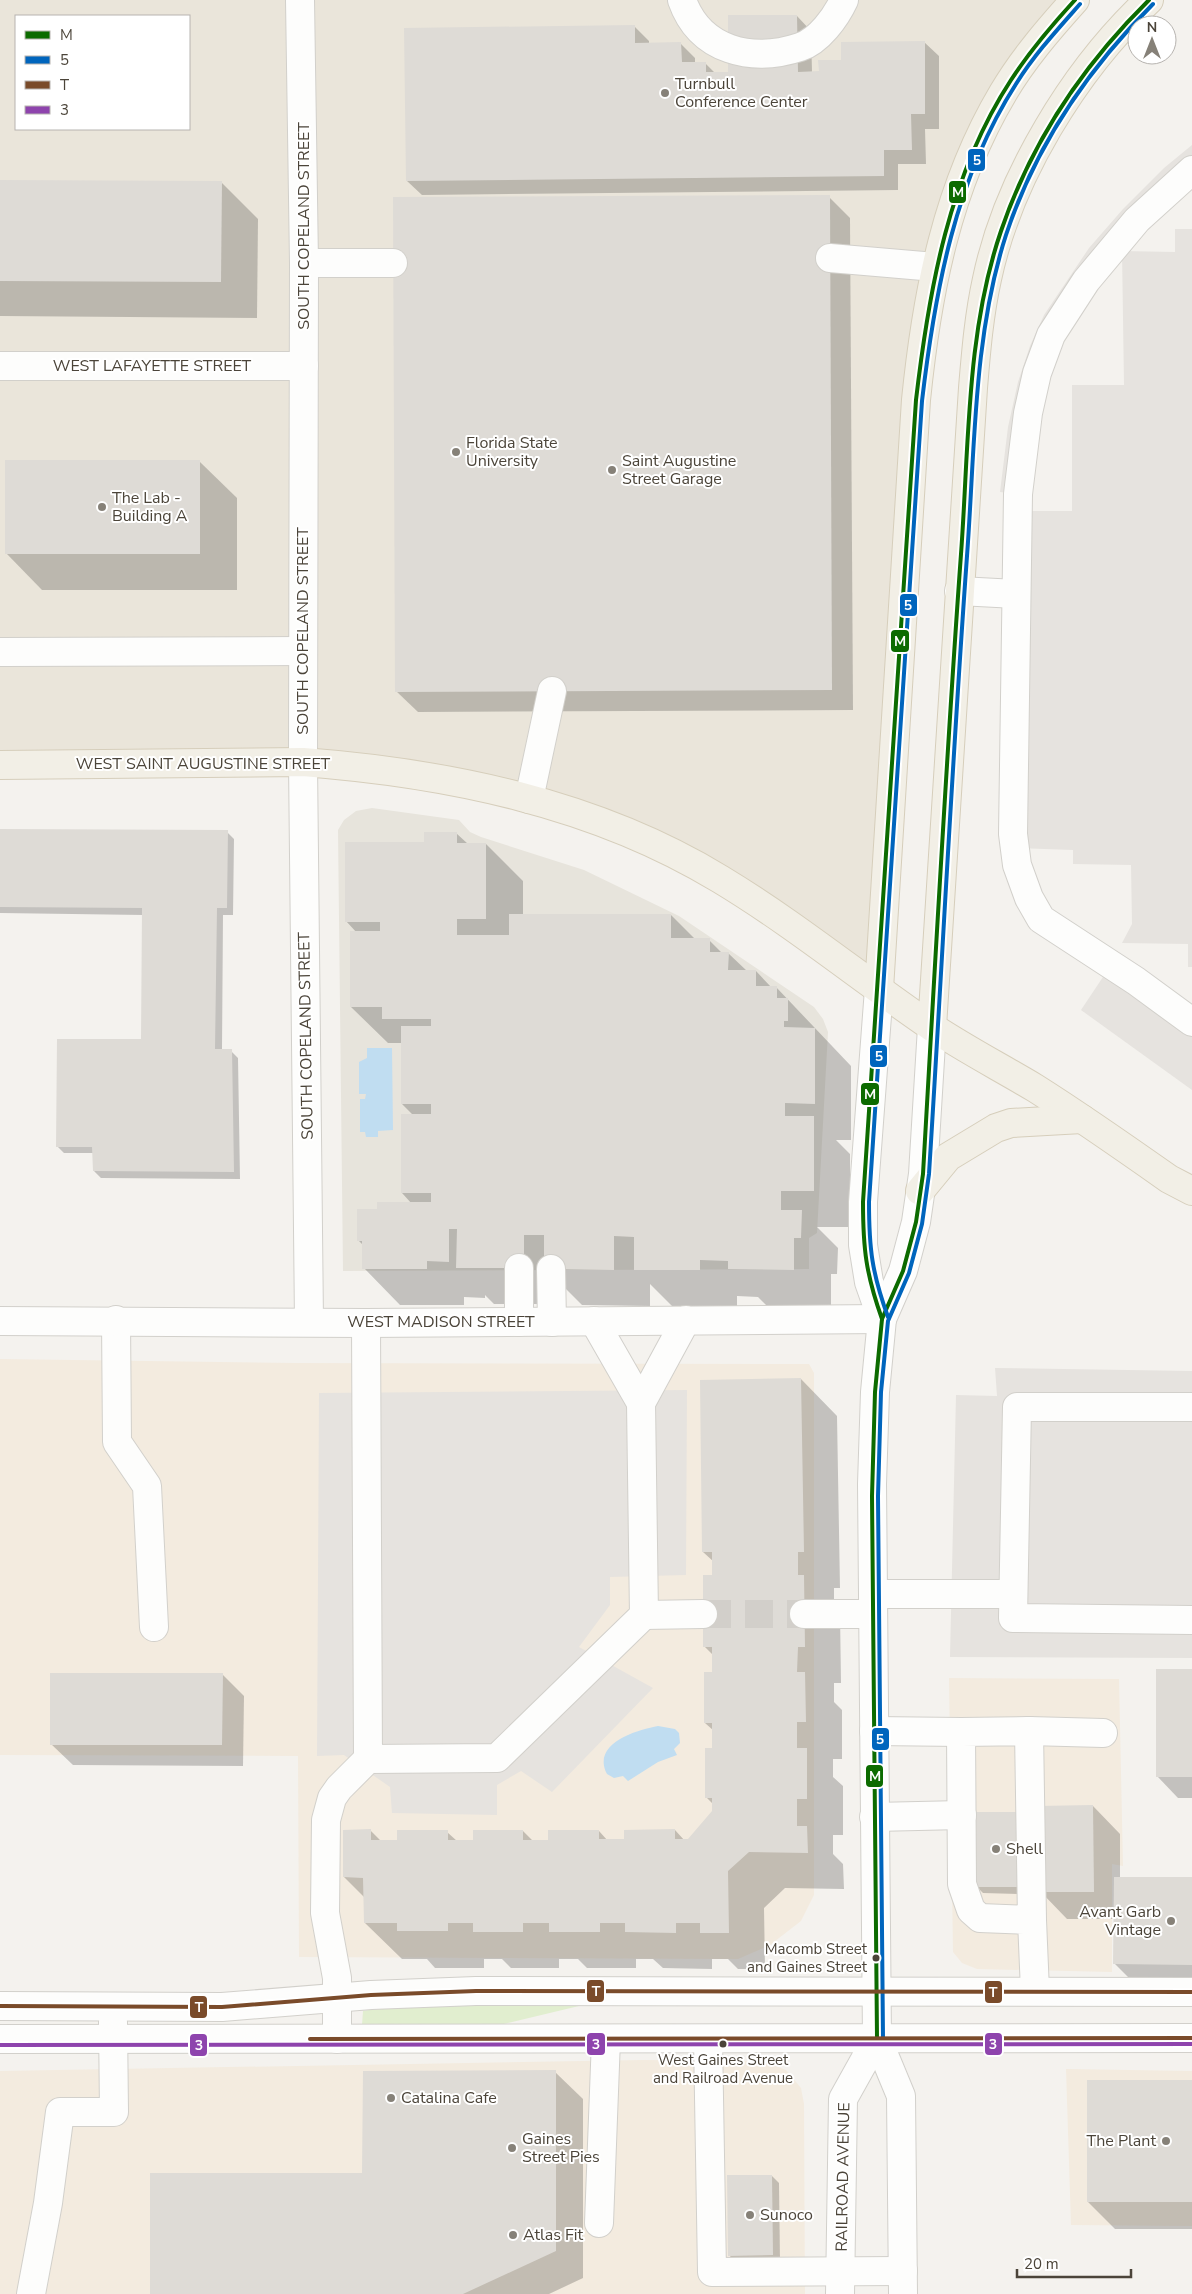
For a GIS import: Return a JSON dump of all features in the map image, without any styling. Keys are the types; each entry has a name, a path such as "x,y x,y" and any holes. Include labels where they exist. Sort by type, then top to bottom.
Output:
{"main road":[{"name":"RAILROAD AVENUE","path":"879,989 916,400 922,335 934,267 953,201 978,138 1004,92 1030,53 1075,0"},
{"name":"RAILROAD AVENUE","path":"932,1027 959,591 979,322 987,277 1000,233 1018,189 1060,109 1092,62 1130,17 1149,0"},
{"name":"WEST SAINT AUGUSTINE STREET","path":"0,765 303,762 404,772 472,784 529,799 604,823 666,849 771,911 932,1027 1082,1119 1169,1179 1192,1191"},
{"path":"920,1191 948,1157 996,1128 1011,1123 1082,1119"}],"street":[{"name":"SOUTH COPELAND STREET","path":"300,0 304,263 303,762 309,1322"},
{"path":"682,0 687,14 700,32 724,49 763,54 800,47 837,15 844,0"},
{"path":"1192,170 1138,220 1086,281 1051,335 1037,373 1028,413 1018,494 1013,834 1017,865 1029,898 1041,919 1136,981 1192,1022"},
{"path":"830,258 934,267"},
{"path":"304,263 393,264"},
{"name":"WEST LAFAYETTE STREET","path":"0,366 304,366"},
{"path":"959,591 1016,594"},
{"path":"0,652 303,651"},
{"path":"529,799 552,691"},
{"name":"RAILROAD AVENUE","path":"879,989 863,1202 863,1245 869,1282 882,1319"},
{"name":"RAILROAD AVENUE","path":"903,2283 901,2096 876,2038 873,1604 874,1434 882,1319 903,1271 916,1222 932,1027"},
{"path":"519,1268 519,1322"},
{"path":"551,1269 552,1322"},
{"name":"WEST MADISON STREET","path":"0,1321 116,1320 366,1323 882,1319"},
{"path":"116,1320 117,1442 147,1486 154,1626"},
{"path":"641,1403 686,1320"},
{"path":"594,1321 641,1403 644,1614"},
{"path":"366,1323 368,1759"},
{"path":"1192,1407 1017,1408 1013,1594 1013,1618 1192,1620"},
{"path":"804,1614 873,1604 1013,1594"},
{"path":"337,2039 336,1966 325,1913 326,1820 332,1798 339,1788 368,1759 498,1758 644,1614 703,1614"},
{"path":"874,1731 1103,1733"},
{"path":"1029,1731 1035,1991"},
{"path":"961,1732 962,1884 971,1910 980,1918 1032,1920"},
{"path":"874,1816 962,1815"},
{"path":"0,2006 112,2005 222,2007 337,1998 476,1991 1192,1992"},
{"path":"31,2294 48,2203 60,2112 114,2112 112,2005"},
{"name":"RAILROAD AVENUE","path":"841,2283 843,2099 876,2038"},
{"path":"0,2039 1192,2038"},
{"path":"599,2222 606,2039"},
{"path":"708,2039 712,2272 841,2283 903,2283"}],"shaded area":[{"name":"Florida State University","path":"0,0 1075,0 1030,53 935,267 879,989 666,849 404,772 0,765"},
{"path":"1192,145 1192,170 1051,335 1018,494 1000,492 1008,427 1018,382 1030,346 1044,315 1089,248 1123,209 1164,168"},
{"path":"1175,229 1192,229 1192,967 1188,967 1188,944 1122,943 1132,924 1131,865 1073,864 1073,850 1015,848 1017,511 1072,511 1072,385 1124,385 1122,251 1175,252"},
{"path":"372,808 459,820 470,832 481,837 584,870 679,916 814,1007 823,1019 828,1032 817,1233 809,1238 809,1269 343,1271 338,830 344,820 356,811"},
{"path":"1111,965 1192,1021 1192,1090 1081,1010"},
{"path":"0,1359 296,1363 809,1364 814,1373 814,1895 801,1921 770,1945 738,1959 299,1957 298,1756 0,1755"},
{"path":"995,1368 1192,1371 1192,1658 950,1657 956,1395 997,1396"},
{"path":"687,1390 686,1575 610,1577 610,1605 579,1647 653,1688 552,1792 521,1771 497,1785 497,1815 392,1813 390,1787 344,1755 317,1756 319,1393"},
{"path":"949,1678 1119,1679 1123,1866 1112,1864 1112,1972 977,1969 962,1963 953,1952"},
{"path":"643,2060 763,2061 786,2070 801,2088 804,2104 805,2294 0,2294 0,2071"},
{"path":"1066,2069 1192,2071 1192,2226 1071,2225"}],"green space":[{"path":"579,2003 579,2006 491,2027 368,2029 362,2025 363,2011 369,2010 450,2004"}],"water":[{"path":"367,1048 392,1048 393,1130 378,1131 378,1137 366,1137 365,1132 360,1132 360,1099 365,1099 366,1094 359,1094 359,1062 367,1058"},
{"path":"658,1726 675,1729 679,1733 680,1743 674,1749 677,1755 658,1762 628,1781 623,1776 614,1778 607,1774 604,1763 605,1754 610,1747 628,1735"}],"building":[{"name":"Turnbull Conference Center","path":"728,15 797,15 798,72 819,71 818,60 841,60 841,42 925,41 925,114 911,114 912,150 884,150 884,176 406,181 404,28 635,25 635,43 681,42 682,62 706,62 706,72 728,72"},
{"path":"0,180 222,181 221,282 0,281"},
{"name":"Saint Augustine Street Garage","path":"830,195 832,690 395,692 393,197"},
{"name":"The Lab - Building A","path":"5,460 200,460 200,554 5,554"},
{"path":"0,829 228,830 227,908 217,908 215,1049 232,1049 234,1172 93,1171 92,1147 56,1147 57,1039 141,1039 142,908 0,907"},
{"path":"424,832 457,832 457,843 486,843 486,919 457,919 457,935 509,935 509,914 671,914 671,938 710,938 710,952 729,952 728,970 756,970 756,986 777,986 777,998 788,998 788,1021 784,1021 784,1027 815,1028 815,1104 785,1103 785,1116 814,1116 814,1191 781,1191 781,1210 802,1210 801,1238 794,1238 794,1270 728,1269 728,1261 700,1260 700,1270 634,1270 634,1237 614,1236 614,1270 544,1269 544,1235 524,1235 524,1268 456,1268 457,1229 449,1229 449,1262 427,1261 427,1269 362,1269 362,1241 357,1241 357,1209 377,1209 377,1202 431,1202 431,1193 401,1193 401,1114 431,1114 431,1104 401,1104 401,1026 431,1026 431,1019 382,1019 382,1007 350,1007 350,931 380,931 380,922 345,922 345,842 424,842"},
{"path":"801,1378 804,1552 798,1552 798,1575 804,1575 805,1647 798,1647 797,1672 805,1672 806,1722 797,1722 797,1748 807,1748 807,1799 797,1799 797,1826 807,1826 808,1853 749,1852 728,1871 729,1933 700,1933 700,1923 676,1923 676,1933 625,1932 625,1923 600,1923 600,1932 549,1932 549,1923 523,1923 523,1932 473,1932 473,1923 448,1923 448,1931 397,1931 397,1923 364,1923 363,1878 343,1877 343,1830 371,1829 371,1840 397,1840 397,1830 448,1830 448,1840 473,1840 473,1830 523,1830 523,1840 548,1840 548,1830 599,1830 599,1839 624,1839 624,1830 675,1829 675,1839 688,1839 712,1811 712,1798 705,1798 705,1748 712,1748 712,1723 704,1723 704,1672 712,1672 712,1647 703,1647 703,1575 712,1575 712,1552 702,1552 700,1380"},
{"path":"1156,1669 1192,1669 1192,1777 1156,1777"},
{"path":"50,1673 223,1673 222,1745 50,1745"},
{"path":"1093,1805 1094,1892 1038,1892 1038,1806"},
{"name":"Shell","path":"976,1812 1017,1812 1017,1887 975,1887"},
{"path":"1114,1877 1192,1877 1192,1965 1113,1964"},
{"path":"556,2070 556,2251 463,2294 150,2294 150,2173 362,2173 363,2071"},
{"path":"1087,2080 1192,2080 1192,2202 1087,2202"},
{"name":"Sunoco","path":"727,2175 772,2175 773,2255 728,2256"}],"tunnel":[{"path":"703,1614 804,1614"}],"transit line":[{"name":"M","path":"882,1319 866,1261 863,1202 916,400 921,358 935,275 945,234 972,154 990,116 1011,80 1042,38 1075,0"},
{"name":"M","path":"877,2038 872,1496 875,1392 882,1319 903,1271 916,1222 923,1174 950,709 975,350 981,309 1001,231 1027,167 1044,136 1081,78 1102,51 1149,0"},
{"name":"5","path":"888,1317 875,1274 870,1234 869,1202 922,401 927,360 941,277 963,197 977,158 995,120 1023,73 1080,4"},
{"name":"5","path":"883,2038 878,1496 881,1392 888,1321 909,1273 922,1224 929,1174 974,435 981,353 995,274 1006,235 1032,171 1048,140 1086,82 1129,29 1153,4"},
{"name":"T","path":"0,2006 222,2007 371,1995 476,1991 1192,1992"},
{"name":"T","path":"310,2039 1192,2038"},
{"name":"3","path":"0,2045 1192,2044"}],"place":[{"name":"Turnbull Conference Center","path":"665,93"},
{"name":"Florida State University","path":"456,452"},
{"name":"Saint Augustine Street Garage","path":"612,470"},
{"name":"The Lab - Building A","path":"102,507"},
{"name":"Shell","path":"996,1849"},
{"name":"Avant Garb Vintage","path":"1171,1921"},
{"name":"Macomb Street and Gaines Street","path":"876,1958"},
{"name":"West Gaines Street and Railroad Avenue","path":"723,2044"},
{"name":"Catalina Cafe","path":"391,2098"},
{"name":"The Plant","path":"1166,2141"},
{"name":"Gaines Street Pies","path":"512,2148"},
{"name":"Sunoco","path":"750,2215"},
{"name":"Atlas Fit","path":"513,2235"}]}
